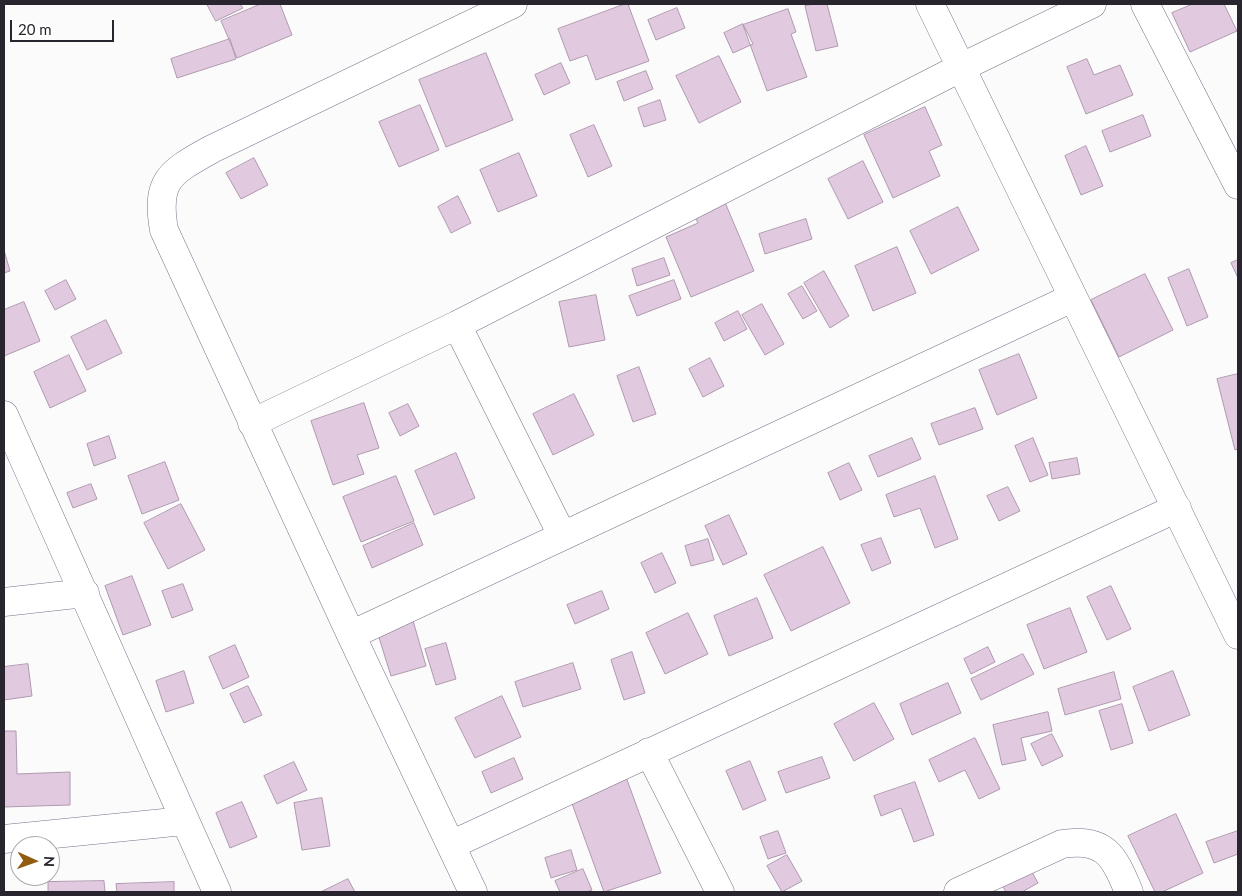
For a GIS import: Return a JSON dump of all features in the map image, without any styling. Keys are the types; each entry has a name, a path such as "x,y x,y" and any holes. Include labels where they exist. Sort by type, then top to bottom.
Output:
{"street":[{"path":"473,892 252,423 164,230 161,211 162,195 166,182 177,169 212,148 513,4"},
{"path":"930,4 1238,635"},
{"path":"252,423 457,325 962,67 1092,4"},
{"path":"1145,4 1238,185"},
{"path":"351,635 1072,298"},
{"path":"457,325 562,535"},
{"path":"4,415 217,892"},
{"path":"451,844 1177,508"},
{"path":"4,602 85,593"},
{"path":"649,752 720,892"},
{"path":"4,838 184,821"},
{"path":"958,892 1062,844 1078,841 1098,844 1108,852 1129,892"}],"building":[{"path":"207,4 240,4 243,8 216,21"},
{"path":"261,4 280,4 292,35 237,58 221,21"},
{"path":"628,4 649,61 596,80 587,55 570,61 558,29"},
{"path":"827,4 838,46 816,51 805,6"},
{"path":"1193,4 1224,4 1237,31 1190,52 1172,13"},
{"path":"677,8 685,28 656,40 648,20"},
{"path":"788,9 796,32 791,34 807,77 767,91 743,25"},
{"path":"743,24 753,44 733,53 724,33"},
{"path":"230,39 236,59 177,78 171,59"},
{"path":"486,53 513,120 446,147 419,80"},
{"path":"719,56 741,102 699,123 676,76"},
{"path":"1087,59 1094,75 1120,65 1133,95 1086,114 1067,67"},
{"path":"561,63 570,83 544,95 535,75"},
{"path":"646,71 653,89 624,101 617,82"},
{"path":"660,100 666,120 644,127 638,108"},
{"path":"420,105 439,150 399,167 379,122"},
{"path":"925,107 942,145 929,151 940,176 893,198 864,135"},
{"path":"1143,115 1151,136 1110,152 1102,131"},
{"path":"594,125 612,166 588,177 570,135"},
{"path":"1086,146 1103,186 1081,195 1065,156"},
{"path":"519,153 537,196 498,212 480,170"},
{"path":"254,158 268,185 241,199 226,173"},
{"path":"863,161 883,202 848,219 828,179"},
{"path":"458,196 471,223 451,233 438,207"},
{"path":"724,200 754,271 691,297 666,237 698,223 693,213"},
{"path":"958,207 979,250 931,274 910,231"},
{"path":"806,219 812,239 765,254 759,234"},
{"path":"897,247 916,293 873,311 855,266"},
{"path":"4,250 10,271 4,273"},
{"path":"664,258 670,275 637,286 632,269"},
{"path":"1238,260 1238,278 1231,263"},
{"path":"1189,269 1208,317 1187,326 1168,278"},
{"path":"824,271 849,316 830,328 804,283"},
{"path":"1145,274 1173,330 1119,357 1091,300"},
{"path":"66,280 76,299 55,310 45,291"},
{"path":"674,280 681,299 637,316 629,296"},
{"path":"802,286 817,311 803,319 788,294"},
{"path":"596,295 605,340 569,347 559,302"},
{"path":"24,302 40,341 4,356 4,310"},
{"path":"762,304 784,344 765,355 742,315"},
{"path":"738,311 747,329 724,341 715,323"},
{"path":"106,320 122,353 87,370 71,337"},
{"path":"1019,354 1037,398 997,415 979,370"},
{"path":"69,355 86,391 50,408 34,372"},
{"path":"710,358 724,386 703,397 689,369"},
{"path":"639,367 656,414 633,422 617,376"},
{"path":"1238,374 1238,449 1235,450 1217,379"},
{"path":"574,394 594,435 553,455 533,414"},
{"path":"364,403 379,448 357,455 364,474 333,485 311,421"},
{"path":"408,404 419,426 400,436 389,413"},
{"path":"975,408 983,429 939,445 931,424"},
{"path":"109,436 116,458 94,466 87,444"},
{"path":"912,438 921,459 878,477 869,456"},
{"path":"1033,438 1048,475 1030,482 1015,446"},
{"path":"456,453 475,498 434,515 415,471"},
{"path":"1077,458 1080,474 1052,479 1049,463"},
{"path":"165,462 179,500 142,514 128,476"},
{"path":"849,463 862,490 840,500 828,473"},
{"path":"396,476 414,521 361,542 343,497"},
{"path":"935,476 958,539 935,548 920,508 894,517 886,495"},
{"path":"91,484 97,499 73,508 67,493"},
{"path":"1008,487 1020,511 999,521 987,496"},
{"path":"181,504 205,550 168,569 144,523"},
{"path":"729,515 747,554 723,565 705,526"},
{"path":"414,523 423,545 372,568 363,546"},
{"path":"881,538 891,563 872,571 861,545"},
{"path":"708,539 714,560 691,566 685,546"},
{"path":"823,547 850,603 791,631 764,575"},
{"path":"662,553 676,583 655,593 641,563"},
{"path":"132,576 151,625 123,635 105,586"},
{"path":"183,584 193,610 172,618 162,591"},
{"path":"1111,586 1131,629 1107,640 1087,597"},
{"path":"602,591 609,609 575,624 567,605"},
{"path":"757,598 773,638 729,656 714,616"},
{"path":"1070,608 1087,652 1044,669 1027,625"},
{"path":"688,613 708,654 665,674 646,633"},
{"path":"412,617 426,666 391,676 376,628"},
{"path":"446,643 456,679 436,685 425,649"},
{"path":"235,645 249,677 223,689 209,657"},
{"path":"988,647 995,662 971,674 964,659"},
{"path":"632,652 645,693 624,700 611,660"},
{"path":"1023,654 1034,674 981,700 971,679"},
{"path":"573,663 581,689 523,707 515,682"},
{"path":"28,664 32,696 4,700 4,667"},
{"path":"184,671 194,703 166,712 156,681"},
{"path":"1173,671 1190,715 1149,731 1133,687"},
{"path":"1114,672 1121,699 1065,715 1058,689"},
{"path":"948,683 961,713 912,735 900,704"},
{"path":"248,686 262,715 244,723 230,694"},
{"path":"502,696 521,737 475,758 455,718"},
{"path":"874,703 894,739 854,761 834,724"},
{"path":"1122,704 1133,743 1111,750 1099,711"},
{"path":"1048,712 1052,731 1021,738 1026,760 1002,765 993,725"},
{"path":"4,731 16,731 17,774 70,772 70,805 4,807"},
{"path":"1052,734 1063,756 1042,766 1031,744"},
{"path":"975,738 1000,789 979,799 965,770 939,782 929,760"},
{"path":"822,757 830,778 786,793 778,772"},
{"path":"514,758 523,779 491,793 482,772"},
{"path":"750,761 766,800 743,810 726,771"},
{"path":"294,762 307,790 277,804 264,776"},
{"path":"626,777 661,873 604,892 570,798"},
{"path":"915,782 934,835 914,842 901,808 881,816 874,796"},
{"path":"322,798 330,846 302,850 294,803"},
{"path":"242,802 257,837 230,848 216,813"},
{"path":"1176,814 1203,873 1162,892 1155,892 1128,836"},
{"path":"778,831 786,853 768,859 760,837"},
{"path":"1238,831 1238,854 1214,863 1206,842"},
{"path":"571,850 577,870 551,878 545,858"},
{"path":"787,855 802,881 782,892 767,866"},
{"path":"1028,865 1038,883 1022,892 1006,892 999,880"},
{"path":"583,869 592,890 586,892 560,892 555,881"},
{"path":"348,879 355,892 321,892"},
{"path":"104,881 105,892 48,892 48,886 60,886 60,882"},
{"path":"174,882 174,892 117,892 116,884"}]}
